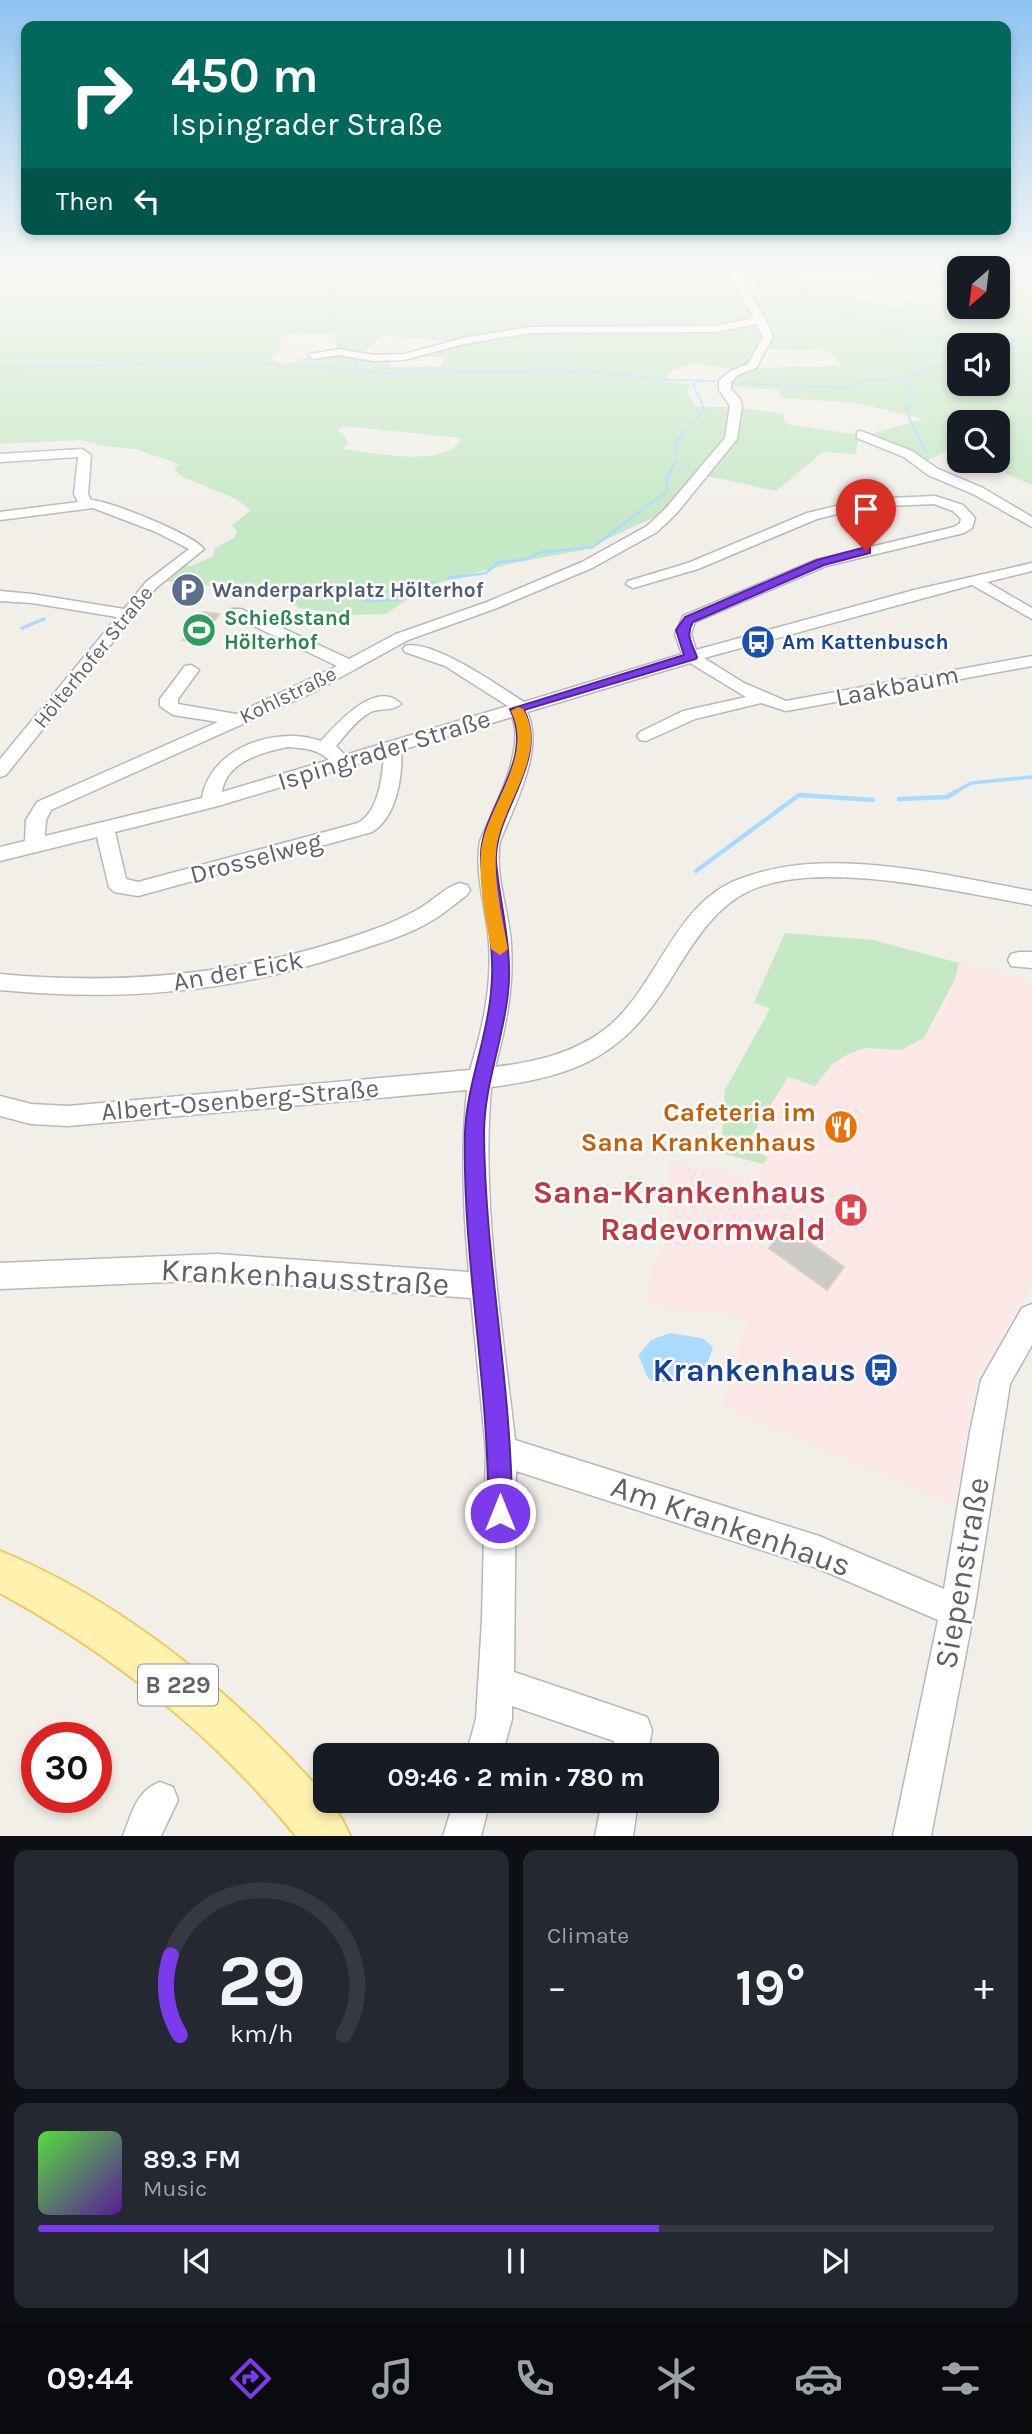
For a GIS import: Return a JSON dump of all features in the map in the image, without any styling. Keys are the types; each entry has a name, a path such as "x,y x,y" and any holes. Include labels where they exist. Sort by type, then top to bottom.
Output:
{"main road":[{"name":"B 229","path":"0,1571 40,1590 99,1625 151,1662 213,1713 276,1776 327,1836"}],"street":[{"name":"Kohlstraße","path":"34,846 36,820 44,806 306,689 402,637 514,597 652,529 671,512 731,439 735,401 725,390 724,383 734,373 754,364 757,358"},
{"path":"861,435 908,454 933,471 978,491 1032,523"},
{"path":"0,458 82,453 85,455 81,494 85,503 0,516"},
{"path":"633,584 693,566 813,516 865,503 935,500 954,506 967,516 967,525 959,530 821,563 689,619 682,630 691,657"},
{"name":"Hölterhofer Straße","path":"0,771 8,750 157,579 197,549 161,529 105,507 85,503"},
{"name":"Ispingrader Straße","path":"0,854 211,802 691,657 919,593 1032,567"},
{"path":"975,581 1032,614"},
{"path":"0,596 27,597 90,610 129,614"},
{"path":"236,612 349,665"},
{"path":"411,649 451,663 519,708 523,721 524,736 518,774 490,841 488,853 492,903 500,941 500,989 497,1018 480,1077 475,1131 478,1229 500,1451 499,1620 494,1719 487,1743"},
{"name":"Laakbaum","path":"691,657 763,698 786,706 801,706 1032,661"},
{"path":"191,670 169,699 169,706 179,711 237,719"},
{"name":"Laakbaum","path":"646,736 689,715 763,698"},
{"path":"327,747 365,706 376,702 392,704"},
{"path":"211,802 213,781 228,765 248,752 283,743 327,747 336,753 342,764"},
{"name":"Drosselweg","path":"105,829 116,882 121,887 138,889 352,833 365,829 377,818 394,760 392,749"},
{"name":"Albert-Osenberg-Straße","path":"0,1106 31,1114 68,1116 480,1077 557,1064 576,1058 610,1039 645,1004 694,927 733,891 752,883 803,871 842,872 1032,898"},
{"name":"An der Eick","path":"0,982 62,988 114,988 226,978 312,958 381,935 424,916 460,890"},
{"name":"Krankenhausstraße","path":"0,1276 217,1267 485,1286"},
{"name":"Siepenstraße","path":"912,1836 957,1611 985,1432 996,1380 1032,1318"},
{"name":"Am Krankenhaus","path":"500,1451 819,1552 957,1611"},
{"path":"495,1683 634,1730 631,1743"},
{"path":"142,1836 150,1813 160,1800"},
{"path":"462,1836 469,1813"},
{"path":"614,1836 618,1813"}],"shaded area":[{"name":"Sana-Krankenhaus Radevormwald","path":"959,963 1021,979 1032,986 1032,1287 978,1372 955,1505 723,1407 749,1318 648,1305 650,1271 670,1240 669,1162 758,1179 767,1157 745,1146 788,1077 815,1085 832,1064 848,1054 865,1048 901,1049 955,979"}],"green space":[{"path":"0,358 274,358 272,360 283,366 306,358 386,358 391,358 390,367 441,366 446,358 755,358 749,368 841,366 835,358 947,358 947,396 1010,396 1010,358 1032,358 1032,485 1006,474 1010,473 1010,410 947,410 947,450 925,462 893,445 866,435 924,419 857,403 781,398 778,390 725,386 725,381 741,370 694,364 670,371 664,382 690,384 687,394 696,407 735,407 730,439 736,407 784,414 783,420 788,424 859,435 856,454 823,452 776,491 703,475 727,443 668,511 583,550 513,563 450,579 418,592 386,614 350,615 299,608 274,590 251,597 230,598 219,587 164,581 182,565 191,566 212,557 215,548 234,538 237,532 232,525 251,510 236,499 181,476 174,469 179,464 135,449 102,446 81,440 0,444","holes":["342,426 461,438 461,439 453,448 440,454 389,455 342,449 348,444 338,431"]},
{"path":"785,933 873,940 959,963 955,979 924,1038 901,1050 865,1048 848,1054 832,1064 815,1086 788,1077 745,1146 768,1157 763,1164 721,1153 725,1090 770,1009 754,1002"}],"water":[{"path":"670,1333 702,1338 713,1347 707,1365 701,1369 682,1370 672,1382 651,1380 638,1356 651,1340"}],"building":[{"name":"Schießstand Hölterhof","path":"203,612 219,614 199,642 183,640"},
{"path":"786,1226 844,1267 827,1290 769,1248"}],"waterway":[{"path":"349,358 357,362 357,369"},
{"path":"0,368 169,363 283,364"},
{"path":"292,364 381,373 572,371 585,374 589,371 670,380 715,381"},
{"path":"732,383 850,388 863,380 902,379 929,368 947,366"},
{"path":"903,379 915,398 908,408"},
{"path":"696,383 693,385 703,406"},
{"path":"676,451 677,440 705,409 703,406"},
{"path":"906,410 909,406"},
{"path":"908,415 927,453"},
{"path":"462,576 449,578 486,573 499,562 523,560 542,552 593,547 667,491 667,480 676,459"},
{"path":"364,601 397,599 415,588 435,582"},
{"path":"22,628 44,619"},
{"path":"954,793 971,783 1032,777"},
{"path":"899,799 947,797 957,791"},
{"path":"696,871 799,795 873,800"}],"slow traffic":[{"path":"500,949 492,903 488,853 490,841 518,774 524,736 523,721 518,711"}],"place":[{"name":"Wanderparkplatz Hölterhof","path":"188,590"},
{"name":"Schießstand Hölterhof","path":"199,630"},
{"name":"Am Kattenbusch","path":"758,642"},
{"name":"Cafeteria im Sana Krankenhaus","path":"841,1127"},
{"name":"Sana-Krankenhaus Radevormwald","path":"851,1210"},
{"name":"Krankenhaus","path":"881,1370"}],"route":[{"path":"500,1513 500,1451 478,1229 475,1131 478,1088 497,1018 500,989 500,941 492,903 488,853 490,841 518,774 524,736 523,721 517,709 691,657 682,630 689,619 821,563 866,551"}]}
